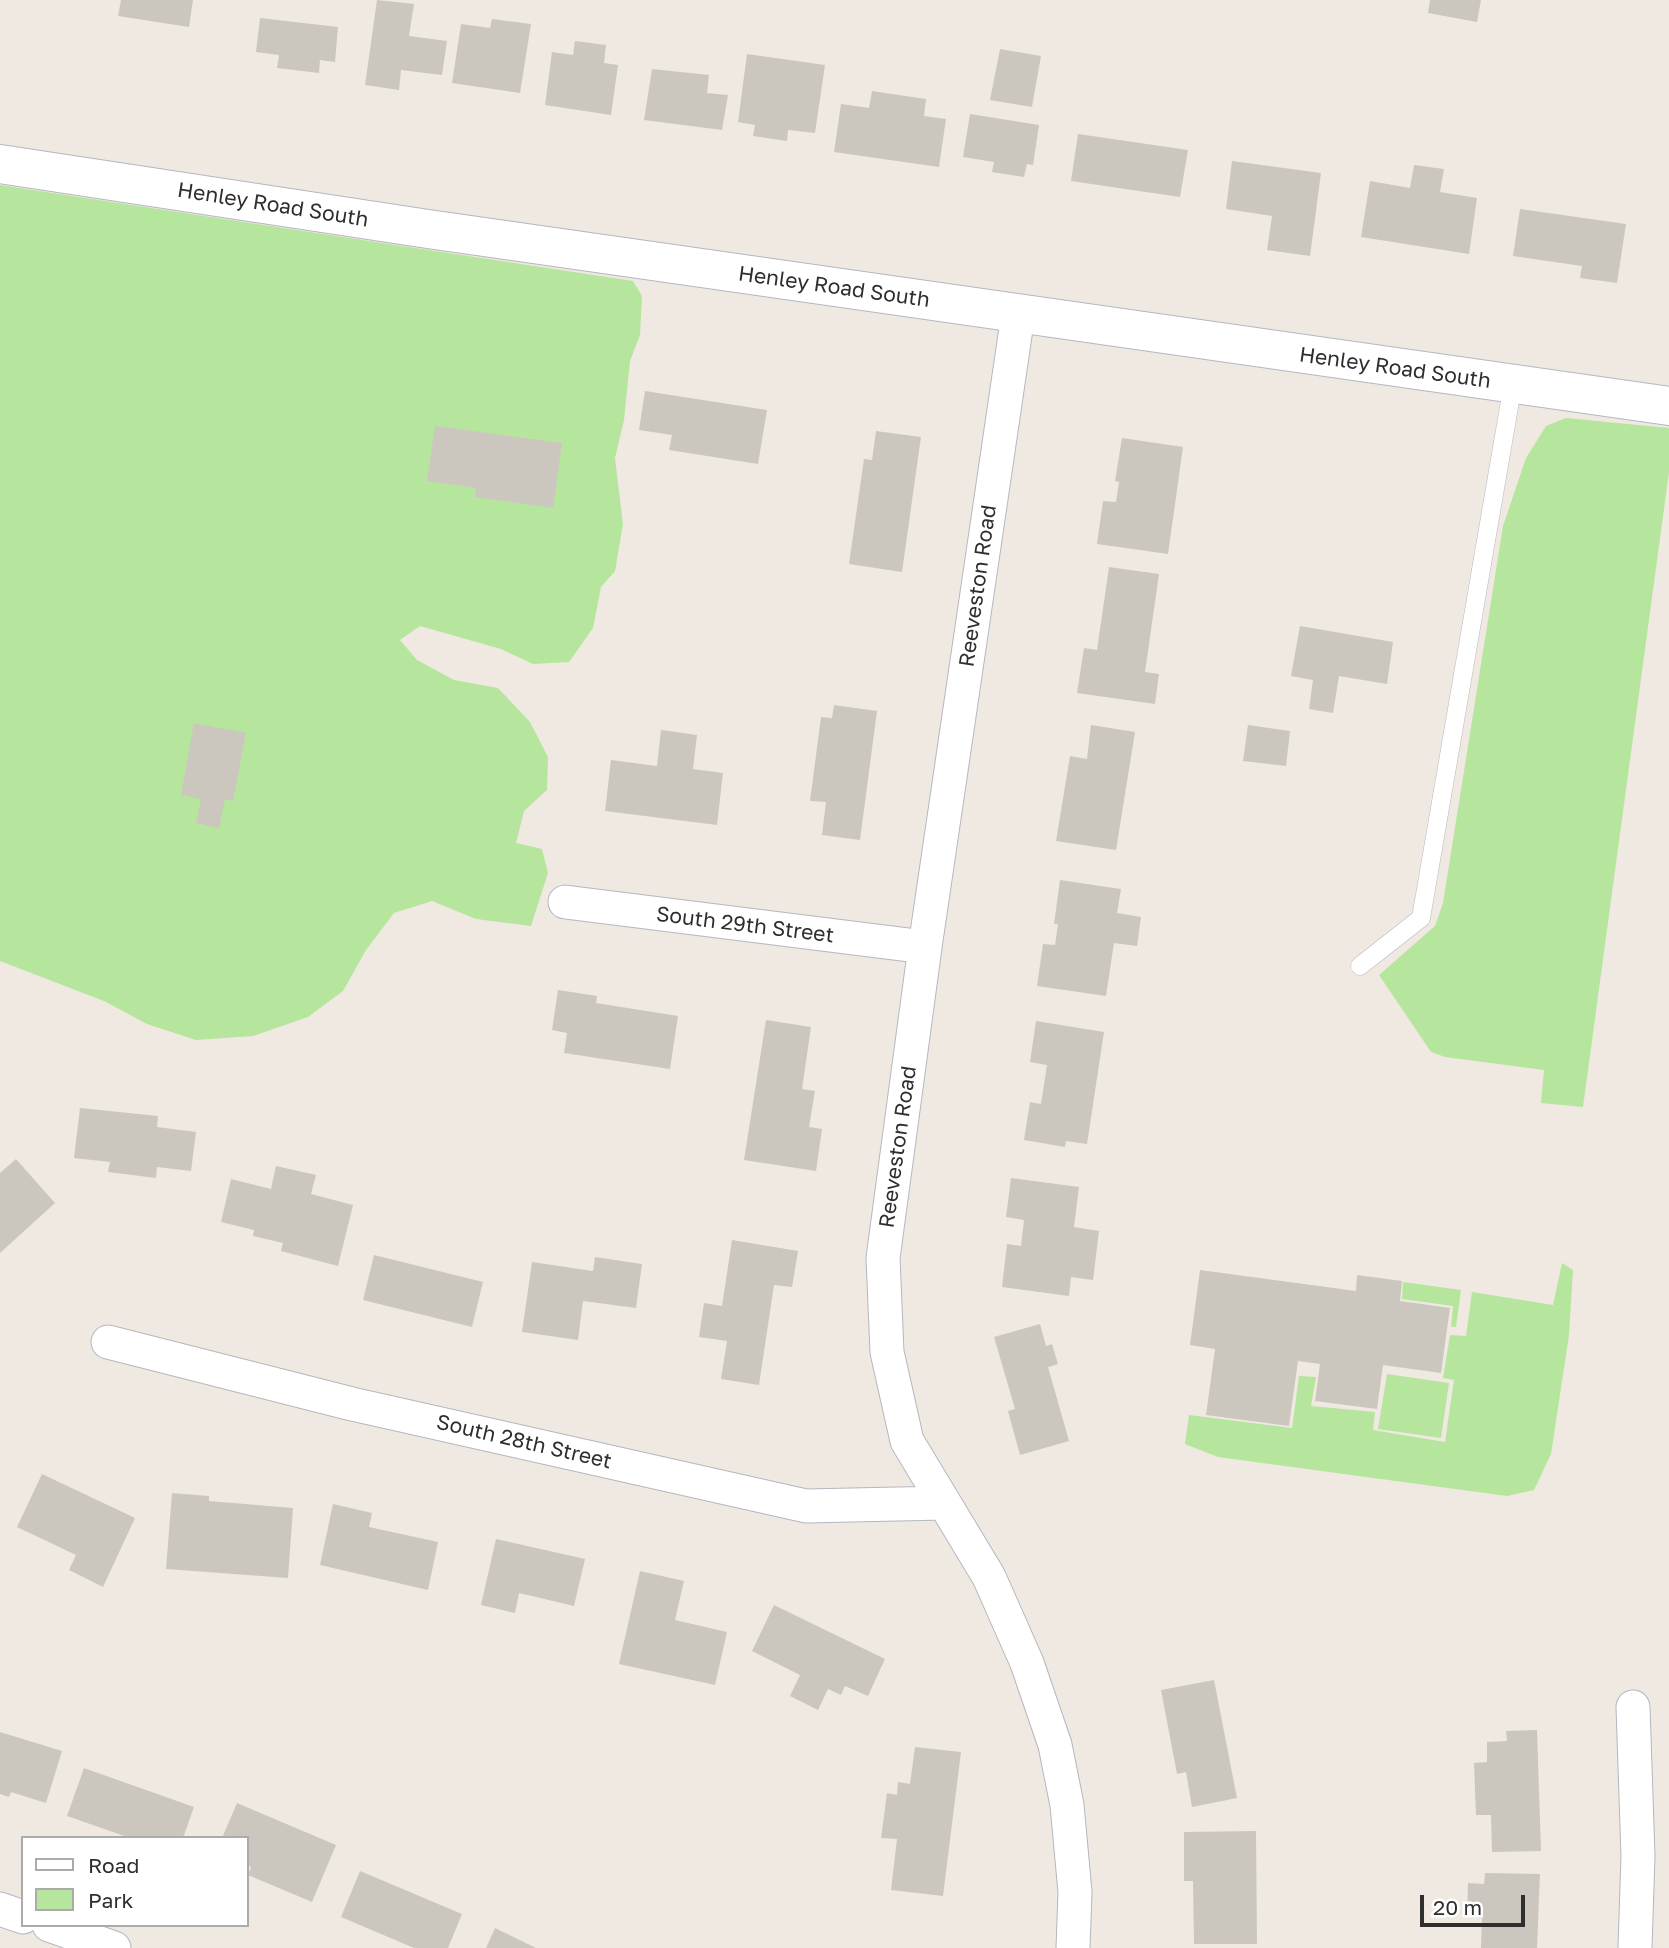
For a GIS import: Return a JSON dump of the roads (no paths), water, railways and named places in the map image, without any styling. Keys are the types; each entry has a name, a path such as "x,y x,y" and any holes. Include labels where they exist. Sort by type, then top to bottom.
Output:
{"street":[{"name":"Henley Road South","path":"0,164 1018,315 1669,406"},
{"name":"Reeveston Road","path":"1018,315 925,947 883,1258 887,1352 907,1441 989,1577 1027,1663 1055,1745 1067,1805 1075,1892 1073,1948"},
{"name":"South 29th Street","path":"565,902 925,947"},
{"name":"South 28th Street","path":"108,1342 352,1404 806,1506 944,1503"},
{"path":"1633,1707 1638,1856 1635,1948"},
{"path":"0,1909 21,1916"},
{"path":"54,1927 114,1948"}],"lane":[{"path":"1360,966 1421,918 1513,384"}]}
